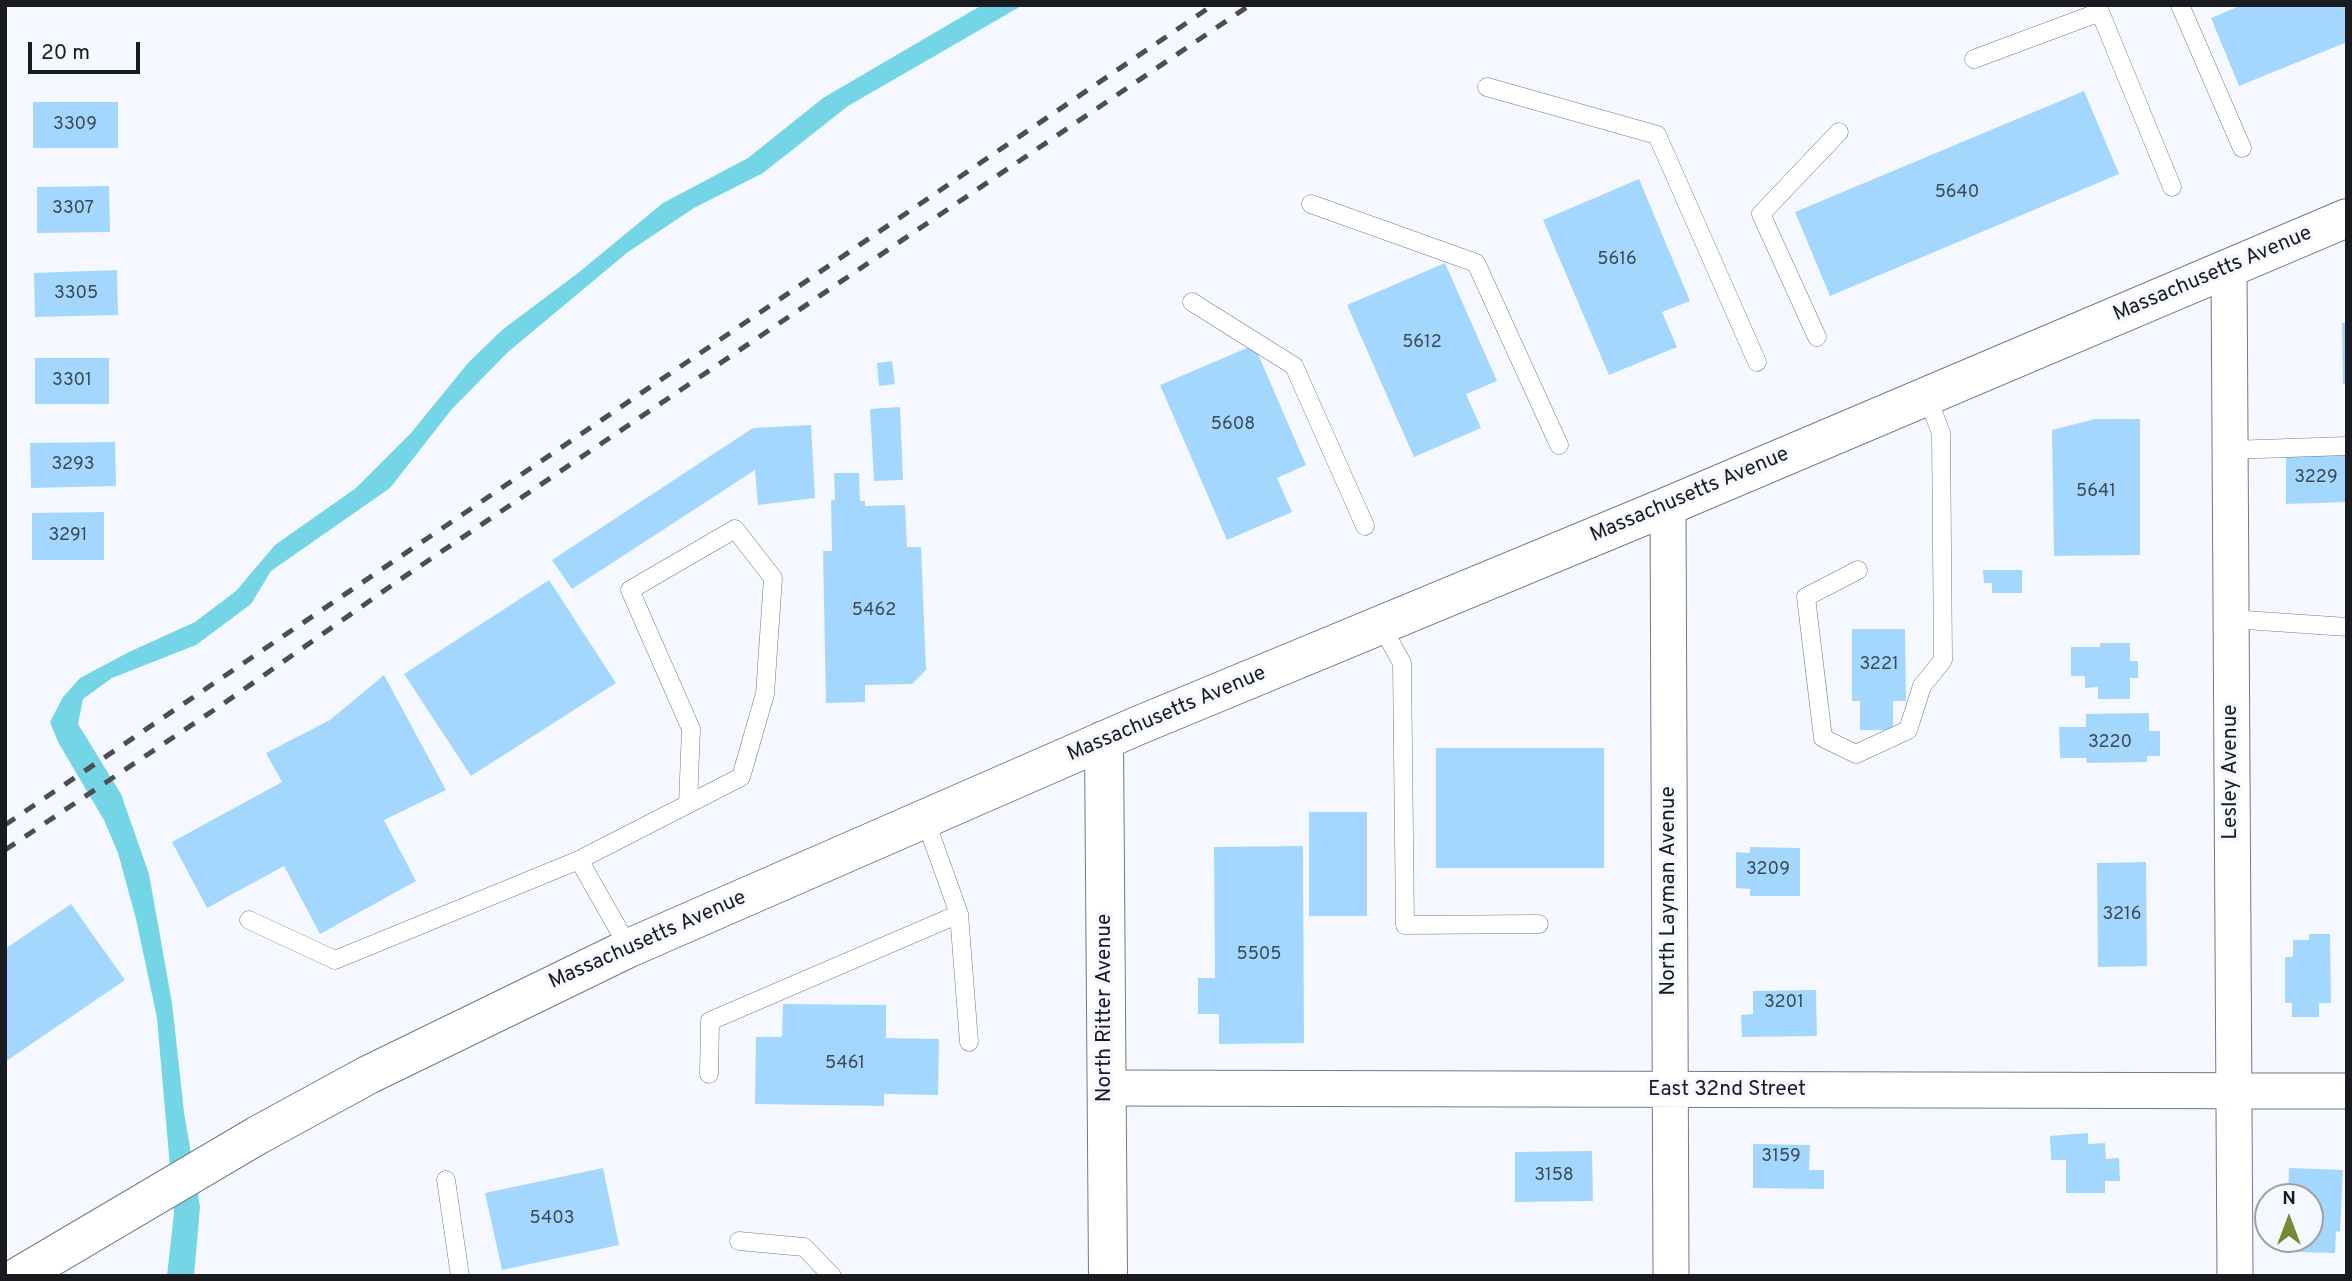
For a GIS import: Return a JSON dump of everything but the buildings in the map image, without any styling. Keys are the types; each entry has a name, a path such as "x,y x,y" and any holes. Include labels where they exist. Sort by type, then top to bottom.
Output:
{"main road":[{"name":"Massachusetts Avenue","path":"19,1276 223,1155 368,1075 629,948 1104,740 1668,506 2347,218"},
{"name":"North Ritter Avenue","path":"1104,740 1108,1276"}],"street":[{"name":"Lesley Avenue","path":"2228,268 2235,1276"},
{"name":"North Layman Avenue","path":"1668,506 1671,1276"},
{"name":"East 32nd Street","path":"1107,1088 2347,1091"}],"lane":[{"path":"2180,5 2242,148"},
{"path":"1974,59 2100,12 2172,187"},
{"path":"1487,87 1657,135 1757,362"},
{"path":"1816,337 1761,214 1839,132"},
{"path":"1311,204 1476,263 1559,445"},
{"path":"1192,302 1294,366 1365,526"},
{"path":"1858,570 1807,597 1823,738 1856,754 1908,730 1922,686 1943,660 1941,433 1927,396"},
{"path":"2230,450 2347,446"},
{"path":"249,920 335,960 579,860 741,777 765,694 773,578 735,529 630,590 691,729 688,804"},
{"path":"2231,619 2347,626"},
{"path":"1381,625 1402,663 1405,925 1539,924"},
{"path":"925,819 959,914 969,1042"},
{"path":"579,860 629,948"},
{"path":"709,1074 710,1020 959,914"},
{"path":"446,1180 460,1276"},
{"path":"739,1241 804,1247 832,1276"}],"water":[{"path":"982,5 1023,5 848,106 763,173 694,208 628,252 508,352 452,409 390,488 271,571 251,604 196,645 112,678 83,699 78,724 121,794 149,874 172,1003 184,1112 200,1207 194,1276 167,1276 174,1213 157,1018 136,919 118,853 104,820 58,742 50,722 63,697 80,678 195,622 236,591 275,545 356,488 411,433 468,363 502,330 578,273 663,203 748,158 823,98"}],"railway":[{"path":"5,825 1213,5"},
{"path":"5,850 1250,5"}]}
